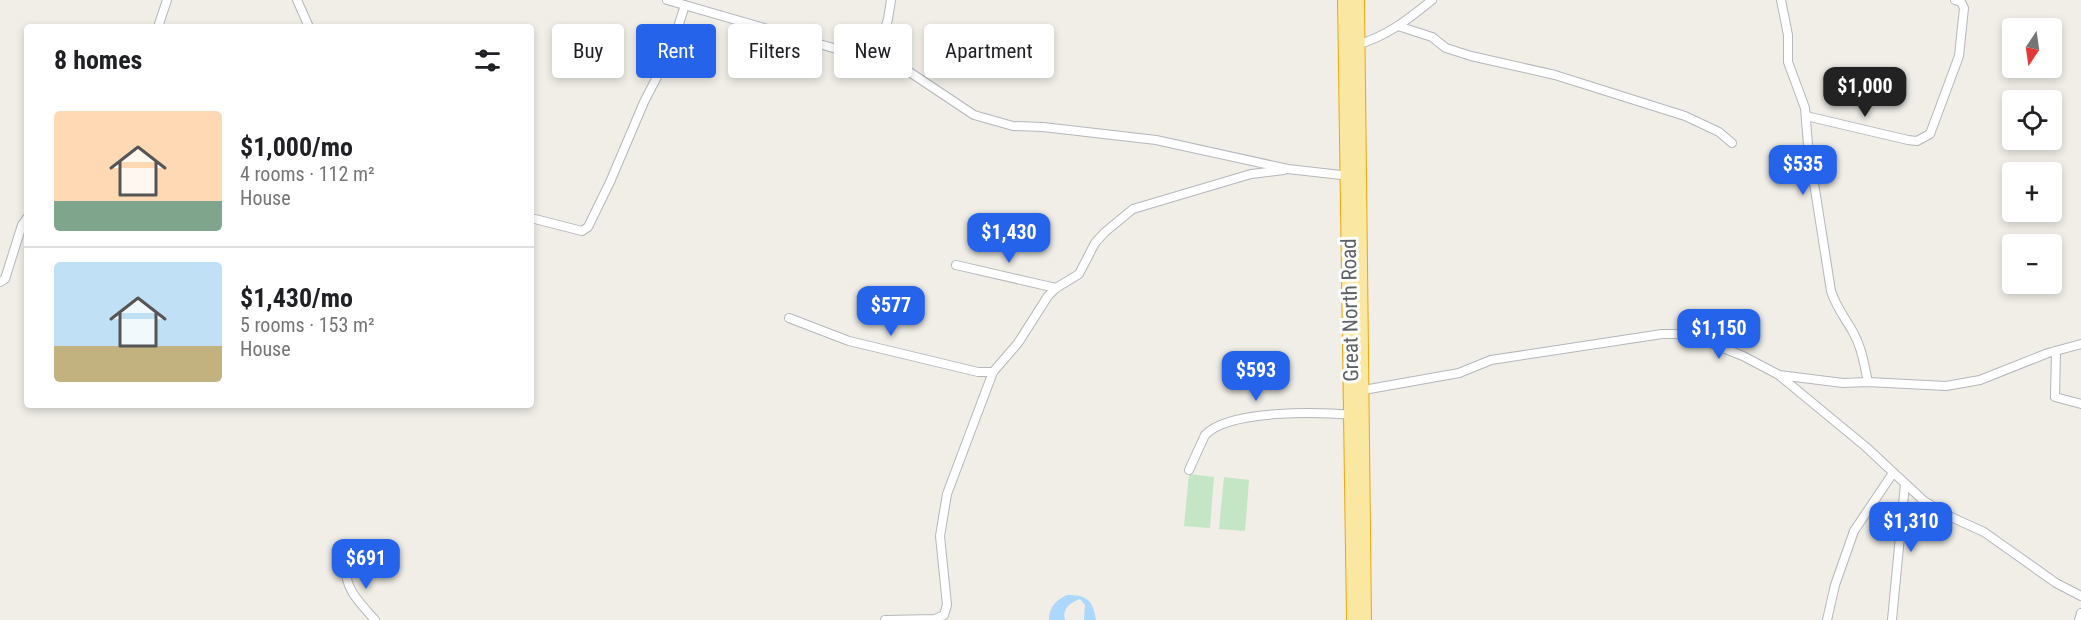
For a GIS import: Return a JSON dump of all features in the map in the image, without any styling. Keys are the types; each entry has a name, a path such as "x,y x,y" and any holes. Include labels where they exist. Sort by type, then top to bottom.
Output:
{"highway":[{"name":"Great North Road","path":"1345,0 1352,46"},
{"name":"Great North Road","path":"1357,0 1352,46 1353,177 1356,391 1364,620"},
{"name":"Great North Road","path":"1354,620 1357,415"}],"street":[{"path":"159,24 167,0"},
{"path":"297,0 308,24"},
{"path":"886,24 891,0"},
{"path":"1352,46 1375,39 1398,26 1432,0"},
{"path":"1781,0 1788,35 1788,62 1805,108 1808,145 1831,291 1834,302 1853,332 1862,353 1868,382"},
{"path":"1806,116 1908,140 1917,141 1930,134 1960,48 1964,8 1961,2 1955,0"},
{"path":"670,1 834,47"},
{"path":"534,219 582,231 588,227 644,102 670,52 685,5"},
{"path":"1398,26 1432,37 1446,48 1471,56 1555,75 1685,116 1719,132 1732,143"},
{"path":"912,74 959,106 989,120 1013,126 1065,129 1156,140 1288,169 1353,177"},
{"path":"885,620 935,618 944,615 947,605 940,536 948,494 993,372 1018,343 1042,304 1056,288 1079,274 1095,243 1115,222 1133,209 1251,174 1288,169"},
{"path":"0,282 5,279 24,222"},
{"path":"956,266 1056,288"},
{"path":"789,318 849,341 978,372 993,372"},
{"path":"1356,391 1459,373 1491,360 1662,334 1676,334 1720,346 1779,375 1936,509 1984,532 2056,583 2080,594"},
{"path":"1779,375 1843,383 1946,386 1980,380 2081,344"},
{"path":"2056,351 2055,397 2081,404"},
{"path":"1190,470 1205,435 1222,425 1269,414 1357,415"},
{"path":"1827,620 1835,585 1854,531 1893,473"},
{"path":"1892,620 1905,484"},
{"path":"346,563 345,573 353,594 375,620"},
{"path":"2079,620 2081,613"}],"green space":[{"path":"1189,474 1214,477 1210,528 1184,526"},
{"path":"1224,477 1249,480 1245,531 1219,529"}],"water":[{"path":"1067,595 1080,596 1088,600 1096,620 1084,620 1085,605 1080,599 1068,606 1064,616 1065,620 1049,620 1054,604"}]}
